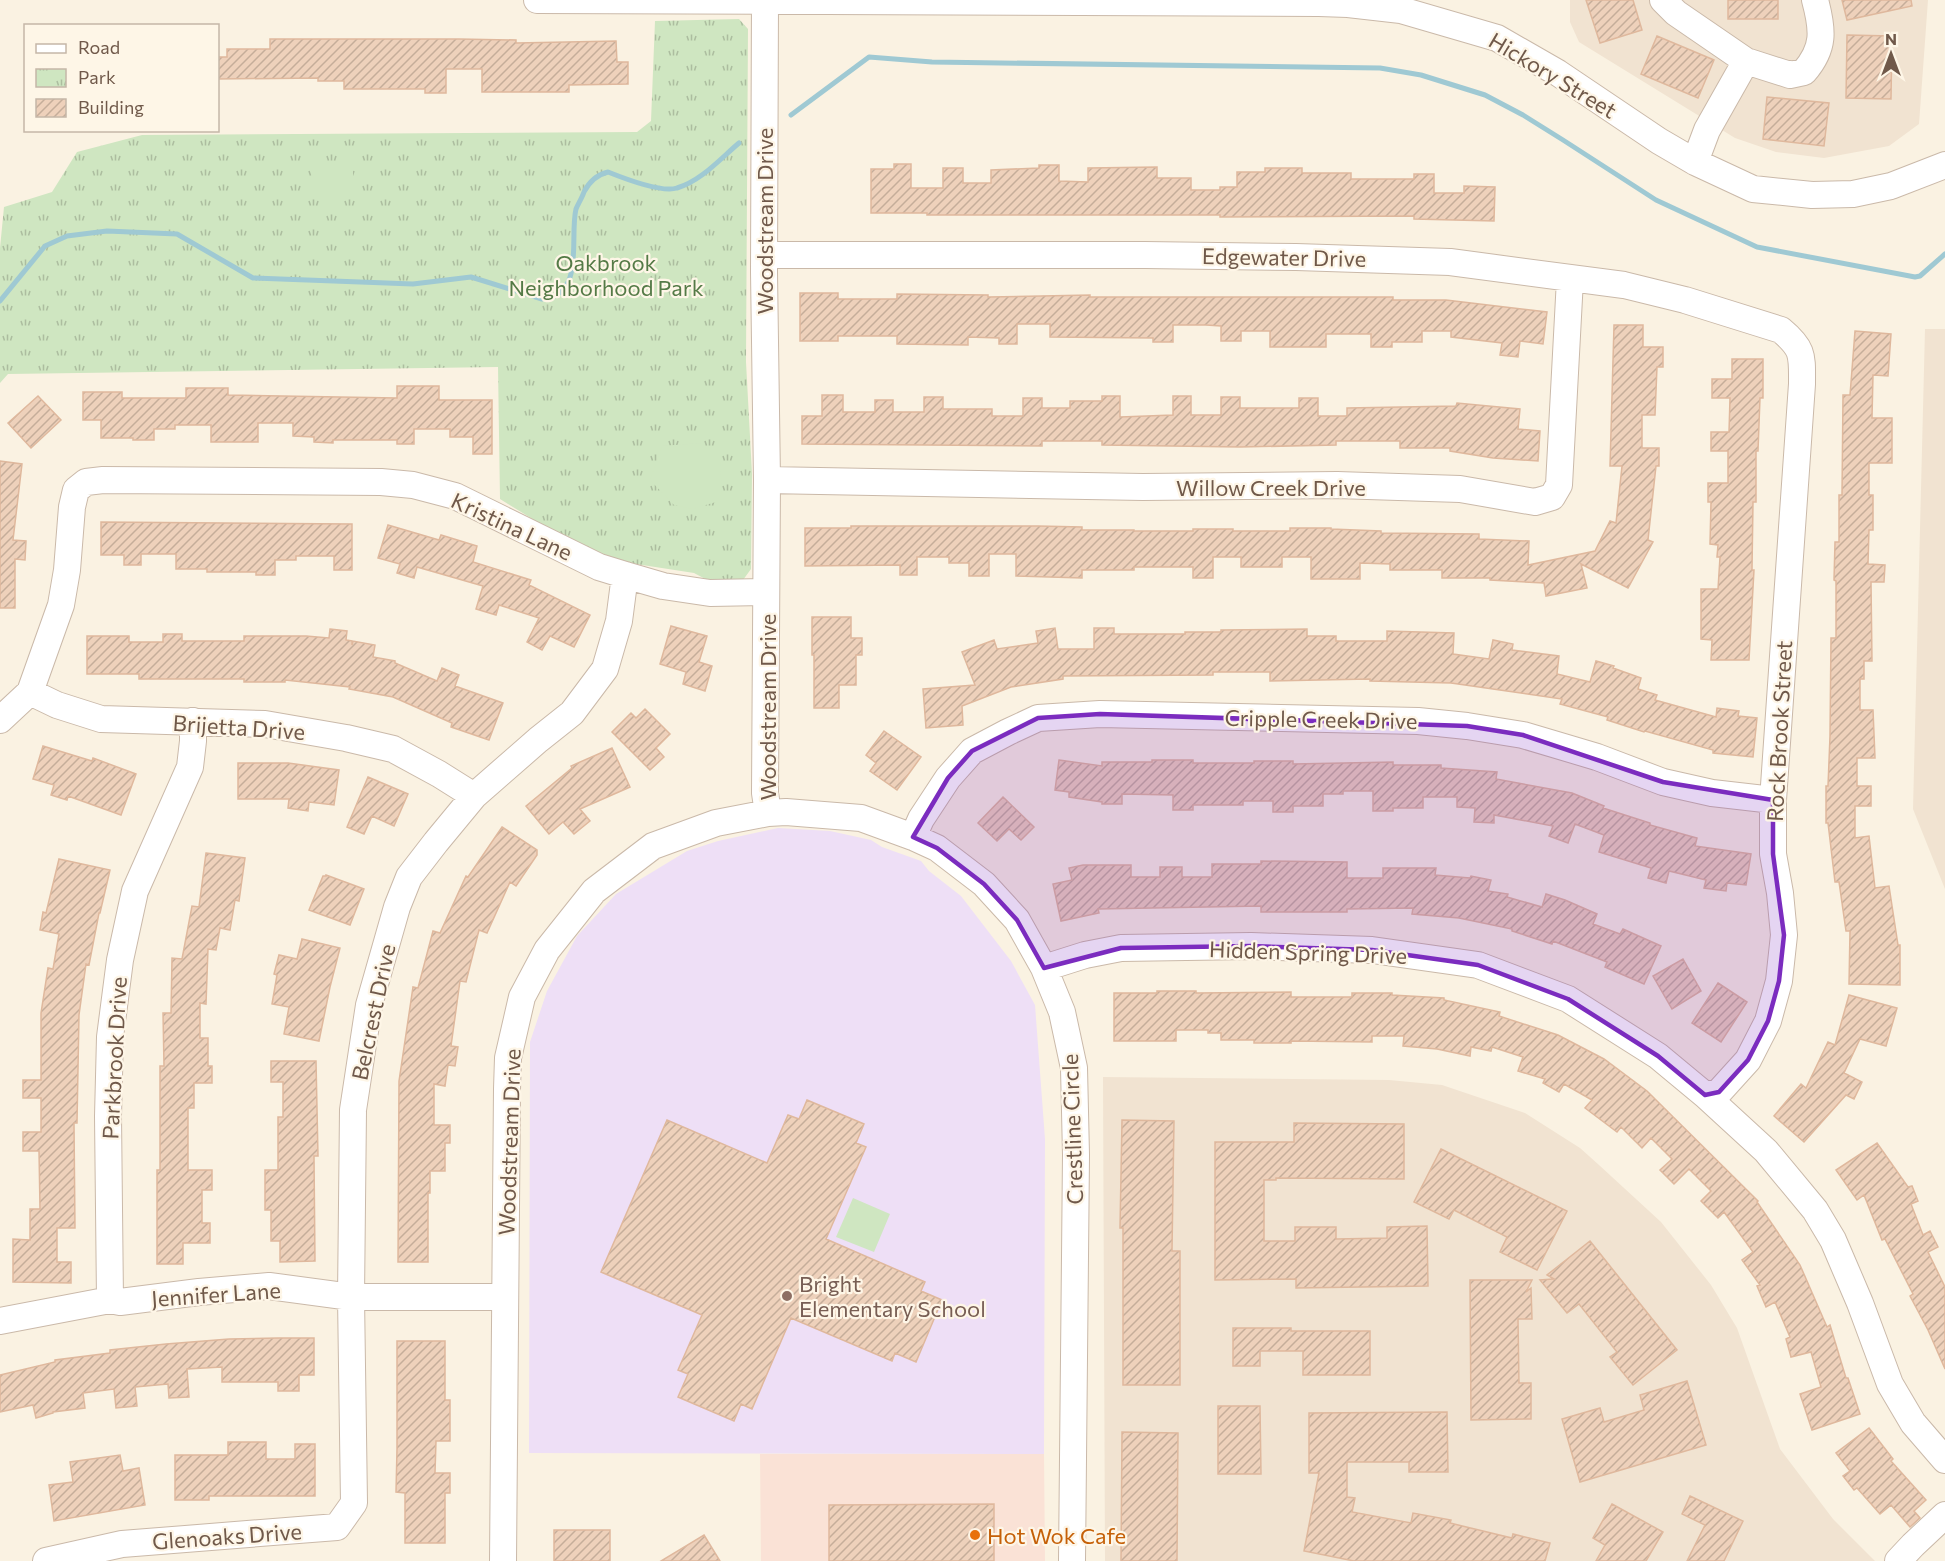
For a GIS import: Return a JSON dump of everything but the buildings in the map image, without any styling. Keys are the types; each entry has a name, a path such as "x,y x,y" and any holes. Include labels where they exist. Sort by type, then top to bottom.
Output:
{"street":[{"name":"Hickory Street","path":"537,0 1348,4 1401,10 1450,11 1558,73 1659,141 1695,162 1754,189 1812,195 1853,194 1891,186 1945,165"},
{"path":"1663,0 1676,14 1746,61 1790,75 1804,72 1819,50 1821,32 1815,0"},
{"name":"Woodstream Drive","path":"503,1561 508,1058 522,997 547,950 594,891 653,846 716,823 768,813 765,793 767,480 764,255 765,1"},
{"path":"1695,162 1707,130 1746,61"},
{"name":"Edgewater Drive","path":"764,255 1296,256 1450,262 1624,285 1685,300 1781,330 1793,340"},
{"name":"Willow Creek Drive","path":"767,480 1143,487 1336,485 1460,489 1535,502 1552,497 1559,485 1570,279"},
{"name":"Rock Brook Street","path":"1705,1095 1719,1092 1748,1060 1768,1020 1779,981 1784,935 1773,854 1773,800 1802,384 1802,355 1793,340"},
{"name":"Kristina Lane","path":"30,692 61,605 76,490 86,483 104,480 381,482 413,485 455,496 599,567 625,575 663,586 710,593 766,592"},
{"name":"Belcrest Drive","path":"337,1527 354,1503 351,1297 353,1110 369,1005 397,907 409,877 474,796 572,712 605,669 619,621 625,575"},
{"path":"0,720 30,692"},
{"name":"Brijetta Drive","path":"30,692 57,705 101,719 139,722 265,724 393,749 474,796"},
{"name":"Cripple Creek Drive","path":"913,837 921,819 948,778 972,751 1038,718 1100,714 1418,721 1467,726 1523,735 1597,757 1663,782 1712,792 1773,800"},
{"name":"Parkbrook Drive","path":"110,1300 108,1116 110,1037 120,960 135,891 190,767 193,722"},
{"name":"Crestline Circle","path":"768,813 786,812 861,818 937,848 984,884 1017,920 1044,968 1062,1012 1074,1068 1076,1167 1072,1561"},
{"name":"Hidden Spring Drive","path":"1044,968 1085,955 1121,948 1251,946 1372,950 1478,964 1568,999 1658,1056 1705,1095 1766,1151 1815,1210 1833,1240 1860,1303 1890,1384 1913,1423 1945,1460"},
{"name":"Jennifer Lane","path":"0,1321 110,1300 120,1302 269,1286 351,1297 505,1297"},
{"path":"1898,1561 1945,1515"},
{"name":"Glenoaks Drive","path":"46,1561 122,1544 337,1527"}],"highlighted area":[{"path":"1100,714 1467,726 1523,735 1663,782 1773,800 1773,854 1784,935 1779,981 1768,1021 1748,1060 1719,1092 1705,1095 1658,1056 1568,999 1478,965 1372,950 1251,946 1121,948 1044,968 1017,920 984,884 937,848 913,837 948,778 972,751 1038,718"}],"shaded area":[{"path":"1570,0 1928,0 1919,124 1889,146 1824,158 1776,152 1735,138 1579,42 1570,22"},
{"path":"1925,329 1945,329 1945,889 1913,809"},
{"name":"Bright Elementary School","path":"778,828 830,831 871,840 882,847 921,861 929,871 961,896 1011,961 1035,1005 1045,1139 1044,1454 529,1453 530,1042 547,991 577,936 616,894 687,851 718,841"},
{"path":"1103,1077 1389,1080 1442,1085 1525,1113 1580,1148 1661,1222 1711,1285 1737,1328 1780,1449 1833,1519 1875,1561 1105,1561"},
{"path":"760,1454 1044,1454 1045,1561 761,1561"}],"green space":[{"name":"Oakbrook Neighborhood Park","path":"739,19 748,29 746,362 752,474 751,569 743,580 711,582 694,573 623,562 607,565 500,499 498,367 8,374 0,383 0,248 4,207 52,192 77,152 142,135 637,132 651,121 655,21"},
{"path":"312,162 353,162 353,194 312,194"},
{"path":"701,443 720,462 722,493 716,502 692,509 674,505 650,480 662,446"},
{"path":"853,1198 890,1214 874,1252 836,1237"}],"waterway":[{"path":"791,115 869,57 932,62 1380,68 1421,75 1485,95 1523,115 1656,200 1757,247 1915,277 1920,276 1945,254"},
{"path":"0,301 45,246 67,236 107,231 177,234 253,278 413,284 471,277 542,299 556,295 565,288 570,277 576,209 593,179 608,172 653,187 677,188 702,175 739,143"}],"place":[{"name":"Bright Elementary School","path":"787,1296"},
{"name":"Hot Wok Cafe","path":"975,1535"}]}
